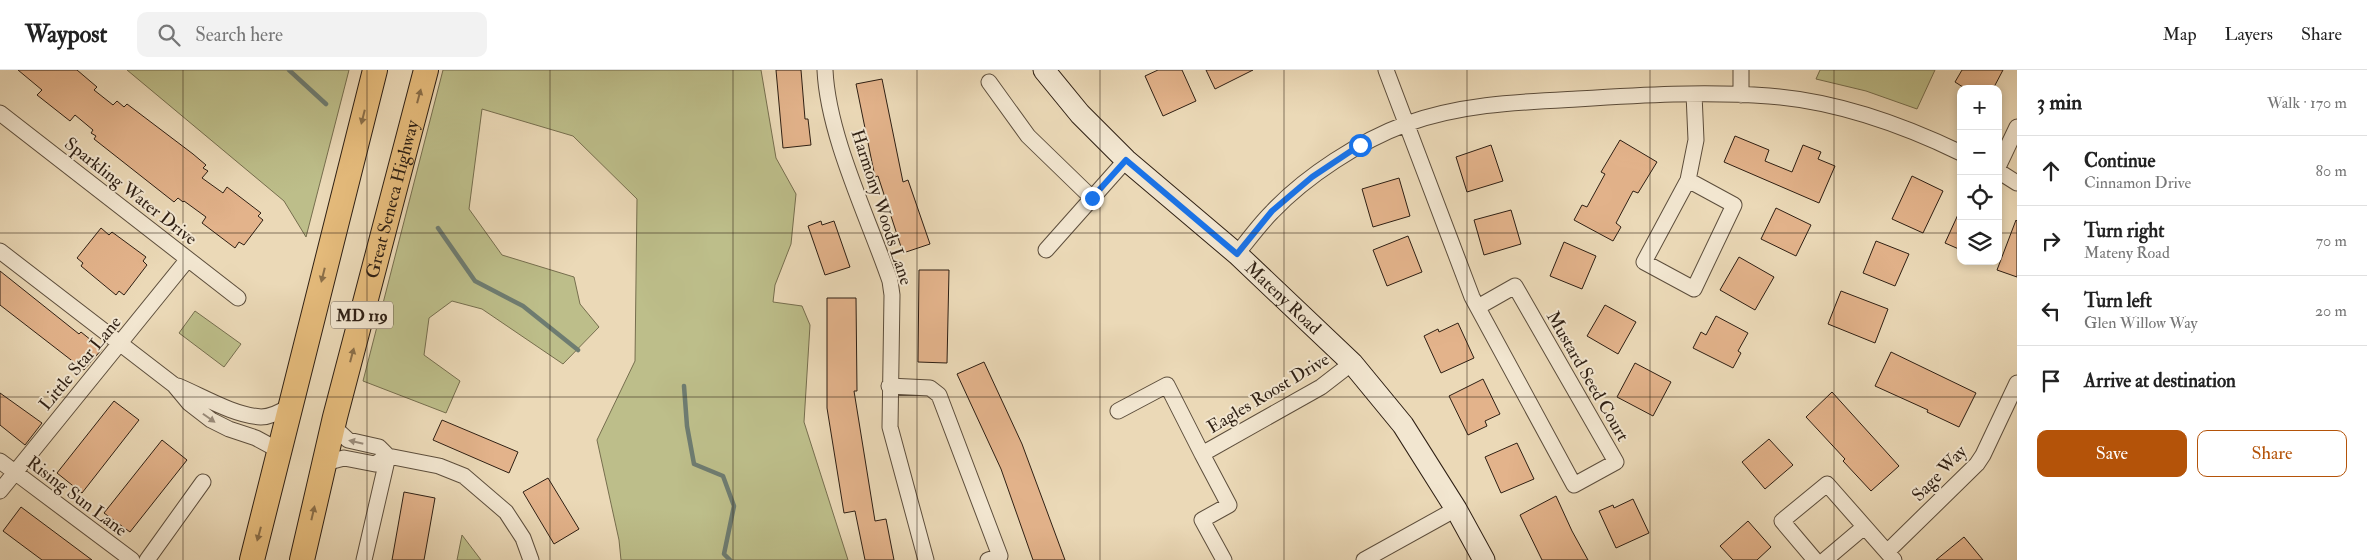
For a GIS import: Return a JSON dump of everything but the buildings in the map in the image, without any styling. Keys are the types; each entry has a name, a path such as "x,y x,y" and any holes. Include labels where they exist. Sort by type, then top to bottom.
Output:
{"main road":[{"name":"MD 119","path":"252,560 375,70"},
{"name":"Great Seneca Highway","path":"302,560 335,417 426,70"}],"street":[{"name":"Harmony Woods Lane","path":"825,70 826,88 844,154 890,281 892,295 889,386 890,427 926,560"},
{"name":"Mateny Road","path":"1044,70 1080,114 1126,160 1237,254 1352,363 1403,425 1456,509 1484,560"},
{"name":"Mustard Seed Court","path":"1386,70 1478,307 1574,485 1616,462 1515,286 1478,307"},
{"path":"1741,70 1741,95"},
{"path":"989,82 1028,136 1092,198"},
{"path":"1688,180 1734,206 1694,289 1644,262 1688,180 1696,140 1694,94"},
{"path":"1237,254 1272,211 1312,177 1360,145 1406,124 1459,110 1499,103 1694,94 1771,96 1839,108 1914,131 1957,151"},
{"name":"Sparkling Water Drive","path":"0,113 238,298"},
{"path":"2002,160 2017,127"},
{"path":"1046,250 1126,160"},
{"path":"2002,172 2017,183"},
{"path":"0,251 174,385 189,402 211,420 256,438 280,451"},
{"name":"Little Star Lane","path":"0,491 188,259"},
{"name":"Eagles Roost Drive","path":"1202,454 1321,387 1352,363"},
{"name":"Sage Way","path":"1890,556 1977,464 2017,383"},
{"name":"Eagles Roost Drive","path":"1118,411 1167,384 1229,505 1202,520 1224,560"},
{"path":"174,385 230,409 263,417 278,413 290,406"},
{"path":"889,386 930,388 939,395 1000,556 988,560"},
{"path":"335,417 336,429 348,440 379,447 388,456 439,466 464,476 506,512 522,538 531,560"},
{"path":"325,463 344,458 375,464 388,456"},
{"path":"364,560 388,456"},
{"name":"Rising Sun Lane","path":"0,461 132,560"},
{"path":"147,560 203,482"},
{"path":"1815,560 1782,521 1827,484 1890,556"},
{"path":"1364,560 1456,509"},
{"path":"1825,560 1864,527"}],"green space":[{"path":"127,70 349,70 306,237 284,201"},
{"path":"443,70 761,70 776,158 796,194 791,244 775,285 773,302 802,306 810,325 804,422 848,560 621,560 619,540 597,440 635,361 637,199 573,136 482,109 469,209 502,255 574,277 580,304 599,327 563,364 482,309 452,301 429,318 424,355 460,381 446,413 363,381"},
{"path":"1820,70 1935,70 1917,109 1866,91 1816,79"},
{"path":"195,311 241,344 224,367 179,333"},
{"path":"462,535 481,560 457,560"}],"waterway":[{"path":"289,70 326,104"},
{"path":"438,228 475,281 523,306 578,350"},
{"path":"684,386 687,426 694,464 723,476 734,506 724,554 730,560"}],"route":[{"path":"1092,198 1126,160 1237,254 1272,211 1312,177 1360,145"}]}
